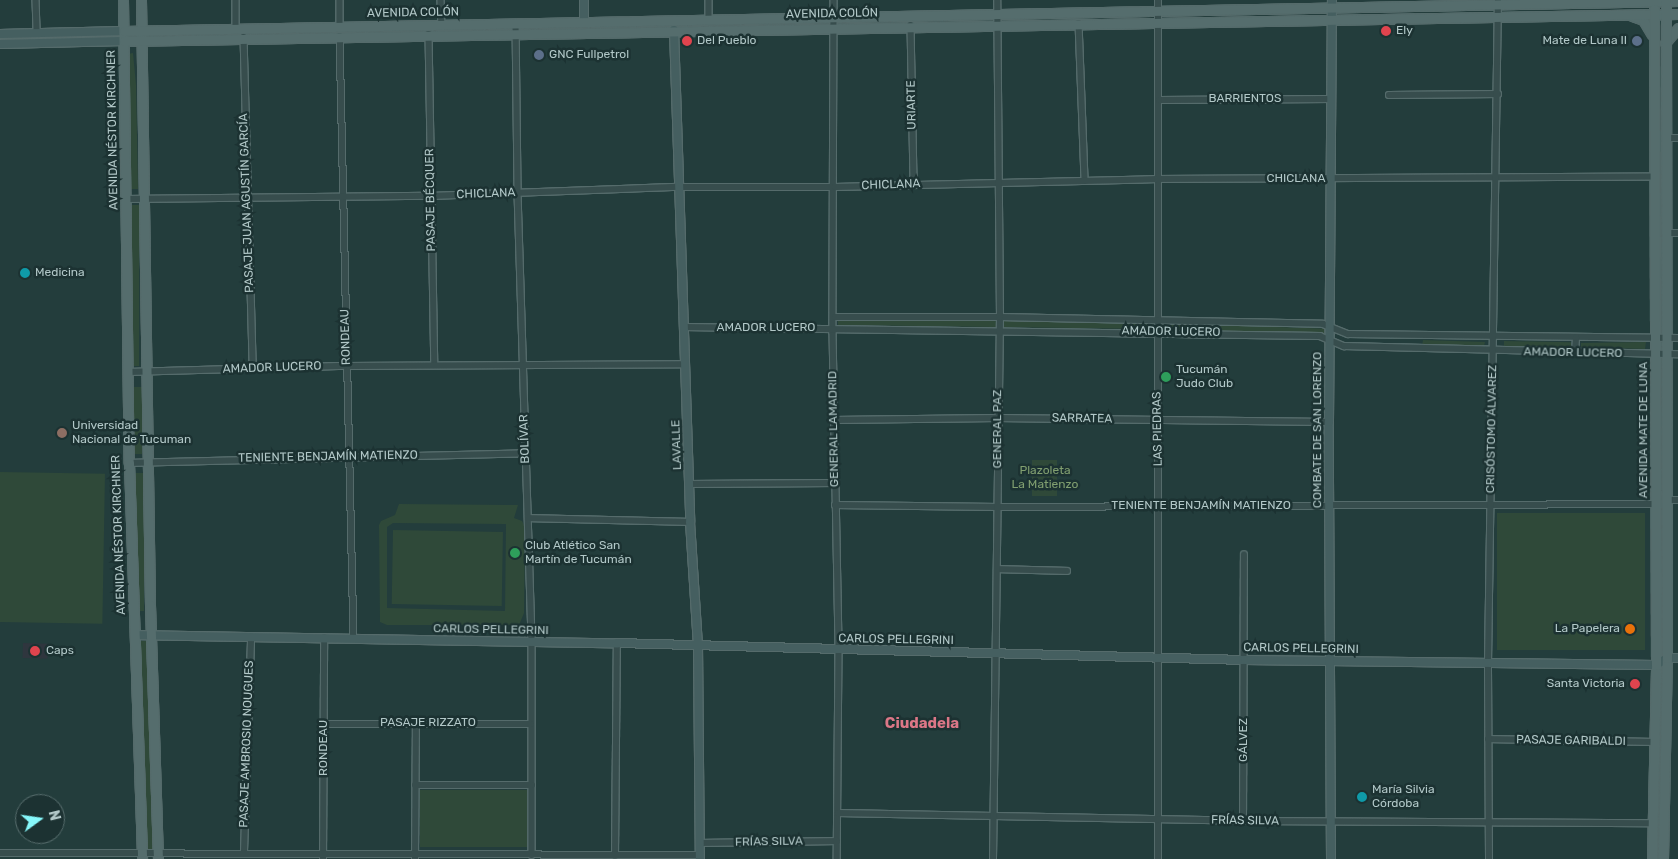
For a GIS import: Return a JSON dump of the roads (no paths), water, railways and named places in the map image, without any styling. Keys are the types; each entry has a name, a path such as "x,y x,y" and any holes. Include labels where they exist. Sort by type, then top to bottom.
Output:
{"main road":[{"name":"AVENIDA NÉSTOR KIRCHNER","path":"123,0 129,463 142,855"},
{"path":"141,0 142,199 148,371 151,636 158,856"},
{"name":"AVENIDA MATE DE LUNA","path":"1652,859 1656,665 1656,504 1661,354 1666,338 1666,0"},
{"name":"AVENIDA MATE DE LUNA","path":"1654,1 1656,338 1661,354 1666,500 1667,658 1663,859"},
{"name":"AVENIDA COLÓN","path":"124,41 142,35 236,28 429,34 585,32 911,25 997,19 1332,4 1678,1"},
{"path":"1626,14 1643,20 1648,26 1654,43"},
{"name":"AVENIDA COLÓN","path":"124,31 142,35 244,37 442,25 584,21 834,17 1158,22 1678,14"},
{"path":"1665,43 1678,28"}],"street":[{"path":"36,0 37,33"},
{"path":"236,0 236,28"},
{"name":"RONDEAU","path":"340,0 342,198 354,638"},
{"path":"441,0 442,25"},
{"path":"584,0 585,32"},
{"path":"709,0 709,20"},
{"name":"GENERAL LAMADRID","path":"834,0 834,420 839,650 837,859"},
{"name":"GENERAL PAZ","path":"993,859 997,653 997,418 1000,317 997,0"},
{"name":"LAS PIEDRAS","path":"1158,0 1159,100 1156,320 1160,506 1158,859"},
{"name":"CRISÓSTOMO ÁLVAREZ","path":"1489,859 1488,663 1498,175 1498,2"},
{"name":"COMBATE DE SAN LORENZO","path":"1331,859 1329,422 1332,4"},
{"path":"1078,22 1085,180"},
{"name":"BOLÍVAR","path":"516,23 522,366 532,643 532,855"},
{"name":"URIARTE","path":"911,25 914,185"},
{"name":"LAVALLE","path":"674,30 690,522 698,645 700,857"},
{"name":"AVENIDA COLÓN","path":"0,34 124,31"},
{"name":"PASAJE BÉCQUER","path":"429,34 430,196 435,365"},
{"name":"PASAJE JUAN AGUSTÍN GARCÍA","path":"244,37 246,198 252,369"},
{"name":"AVENIDA COLÓN","path":"0,44 124,41"},
{"path":"1389,95 1498,94"},
{"name":"BARRIENTOS","path":"1159,100 1331,99"},
{"path":"1666,138 1678,138"},
{"name":"CHICLANA","path":"126,199 342,198 679,187 835,187 1085,180 1331,179 1498,175 1655,176"},
{"path":"1666,233 1678,233"},
{"name":"AMADOR LUCERO","path":"835,318 1000,317 1156,320 1330,325 1348,334 1417,337 1678,338"},
{"name":"AMADOR LUCERO","path":"683,327 1156,332 1320,336 1344,346 1494,352 1678,354"},
{"path":"1417,337 1417,349"},
{"path":"1575,353 1576,338"},
{"name":"AMADOR LUCERO","path":"128,372 347,366 685,364"},
{"name":"SARRATEA","path":"834,420 997,418 1329,422"},
{"name":"TENIENTE BENJAMÍN MATIENZO","path":"129,463 526,453"},
{"path":"689,484 835,483"},
{"path":"1666,500 1678,500"},
{"name":"TENIENTE BENJAMÍN MATIENZO","path":"835,504 998,507 1656,504"},
{"path":"528,518 690,522"},
{"name":"GÁLVEZ","path":"1243,821 1244,555"},
{"path":"997,569 1067,571"},
{"name":"CARLOS PELLEGRINI","path":"135,635 616,643 1245,660 1656,665"},
{"name":"PASAJE AMBROSIO NOUGUES","path":"244,852 251,637"},
{"name":"RONDEAU","path":"324,638 324,856"},
{"path":"614,856 616,643"},
{"path":"1656,665 1667,658 1678,658"},
{"path":"415,857 416,723"},
{"name":"PASAJE RIZZATO","path":"324,724 531,724"},
{"name":"PASAJE GARIBALDI","path":"1488,740 1654,742"},
{"path":"415,785 532,785"},
{"name":"FRÍAS SILVA","path":"838,812 1243,821 1652,823"},
{"name":"FRÍAS SILVA","path":"701,843 837,841"},
{"path":"212,852 212,859"},
{"path":"0,853 158,856 244,852 324,856 415,857 509,857 532,855 700,857"}],"place":[{"name":"Ely","path":"1386,31"},
{"name":"Del Pueblo","path":"687,41"},
{"name":"Mate de Luna II","path":"1637,41"},
{"name":"GNC Fullpetrol","path":"539,55"},
{"name":"Medicina","path":"25,273"},
{"name":"Tucumán Judo Club","path":"1166,377"},
{"name":"Universidad Nacional de Tucuman","path":"62,433"},
{"name":"Club Atlético San Martín de Tucumán","path":"515,553"},
{"name":"La Papelera","path":"1630,629"},
{"name":"Caps","path":"35,651"},
{"name":"Santa Victoria","path":"1635,684"},
{"name":"María Silvia Córdoba","path":"1362,797"}],"district":[{"name":"Ciudadela","path":"922,724"}],"park label":[{"name":"Plazoleta La Matienzo","path":"1045,478"}]}
